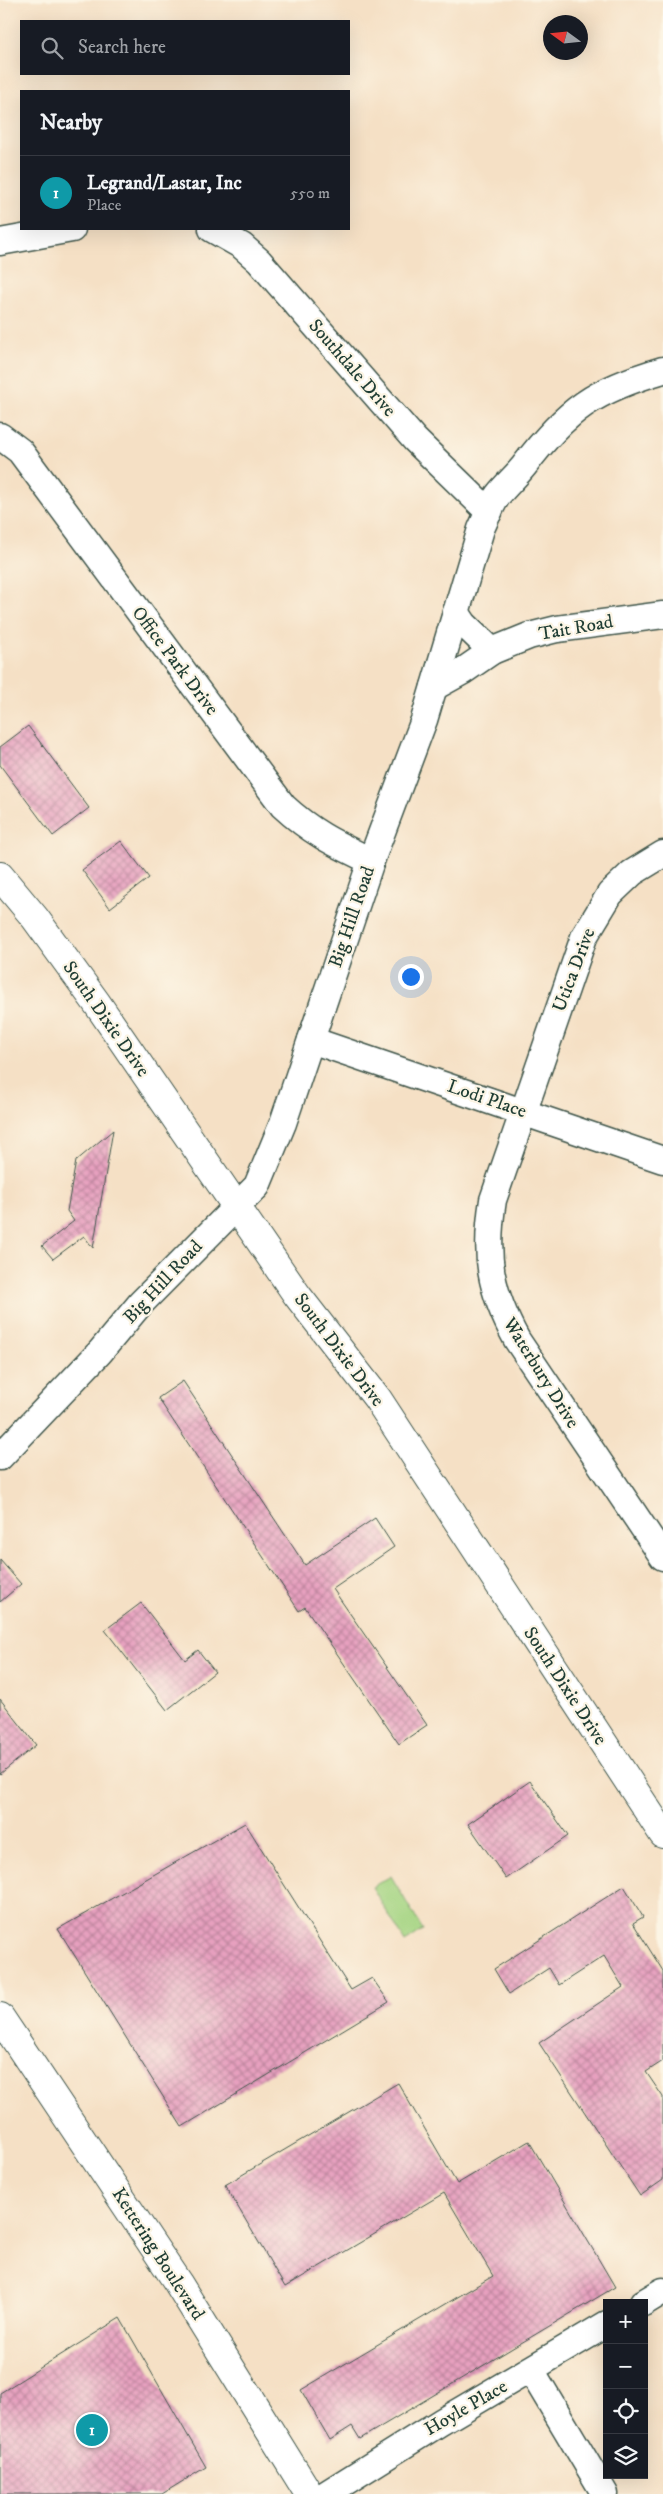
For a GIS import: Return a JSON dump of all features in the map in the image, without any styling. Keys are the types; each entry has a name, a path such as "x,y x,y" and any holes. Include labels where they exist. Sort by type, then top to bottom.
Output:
{"main road":[{"name":"South Dixie Drive","path":"0,876 36,918 96,1002 297,1295 377,1398 663,1834"},
{"name":"Kettering Boulevard","path":"0,2017 178,2283 309,2494"}],"street":[{"path":"0,242 66,230"},
{"name":"Southdale Drive","path":"214,230 242,246 259,261 414,440 489,512"},
{"name":"Big Hill Road","path":"0,1457 100,1352 140,1304 257,1186 283,1123 371,860 424,720 481,529 489,512 498,495 542,440 568,416 609,388 663,370"},
{"name":"Office Park Drive","path":"0,436 20,451 283,806 301,823 322,838 371,860"},
{"path":"456,612 464,624 492,651"},
{"name":"Tait Road","path":"434,687 464,671 492,651 530,636 557,629 663,615"},
{"name":"Utica Drive","path":"524,1112 584,937 610,894 632,872 663,854"},
{"name":"Lodi Place","path":"311,1040 663,1160"},
{"name":"Waterbury Drive","path":"524,1112 493,1200 488,1231 489,1263 495,1293 517,1340 663,1557"},
{"path":"648,2300 663,2291"},
{"name":"Hoyle Place","path":"326,2494 441,2422 603,2326"},
{"path":"531,2370 605,2494"}],"green space":[{"path":"391,1876 423,1930 405,1942 372,1887"}],"building":[{"path":"28,726 89,808 53,836 0,765 0,747"},
{"path":"121,841 149,878 110,908 82,870"},
{"path":"113,1130 93,1248 84,1236 53,1259 42,1246 74,1221 67,1211 76,1161"},
{"path":"183,1381 305,1565 375,1518 394,1547 333,1589 427,1725 399,1744 305,1607 299,1611 158,1398"},
{"path":"0,1560 21,1584 0,1602"},
{"path":"141,1603 185,1660 198,1650 215,1672 167,1710 105,1630"},
{"path":"0,1699 36,1745 0,1774"},
{"path":"530,1781 568,1836 506,1879 468,1824"},
{"path":"245,1823 351,1990 372,1978 389,2002 182,2127 58,1929"},
{"path":"624,1886 643,1917 633,1923 663,1971 663,2061 646,2072 663,2097 663,2180 640,2196 539,2043 623,1987 604,1956 559,1985 549,1968 509,1994 494,1969"},
{"path":"398,2083 457,2184 529,2141 615,2287 360,2439 352,2426 330,2440 301,2390 493,2276 444,2193 285,2287 225,2185"},
{"path":"120,2318 206,2467 162,2494 0,2494 0,2393"}],"place":[{"name":"Legrand/Lastar, Inc","path":"92,2430"}]}
